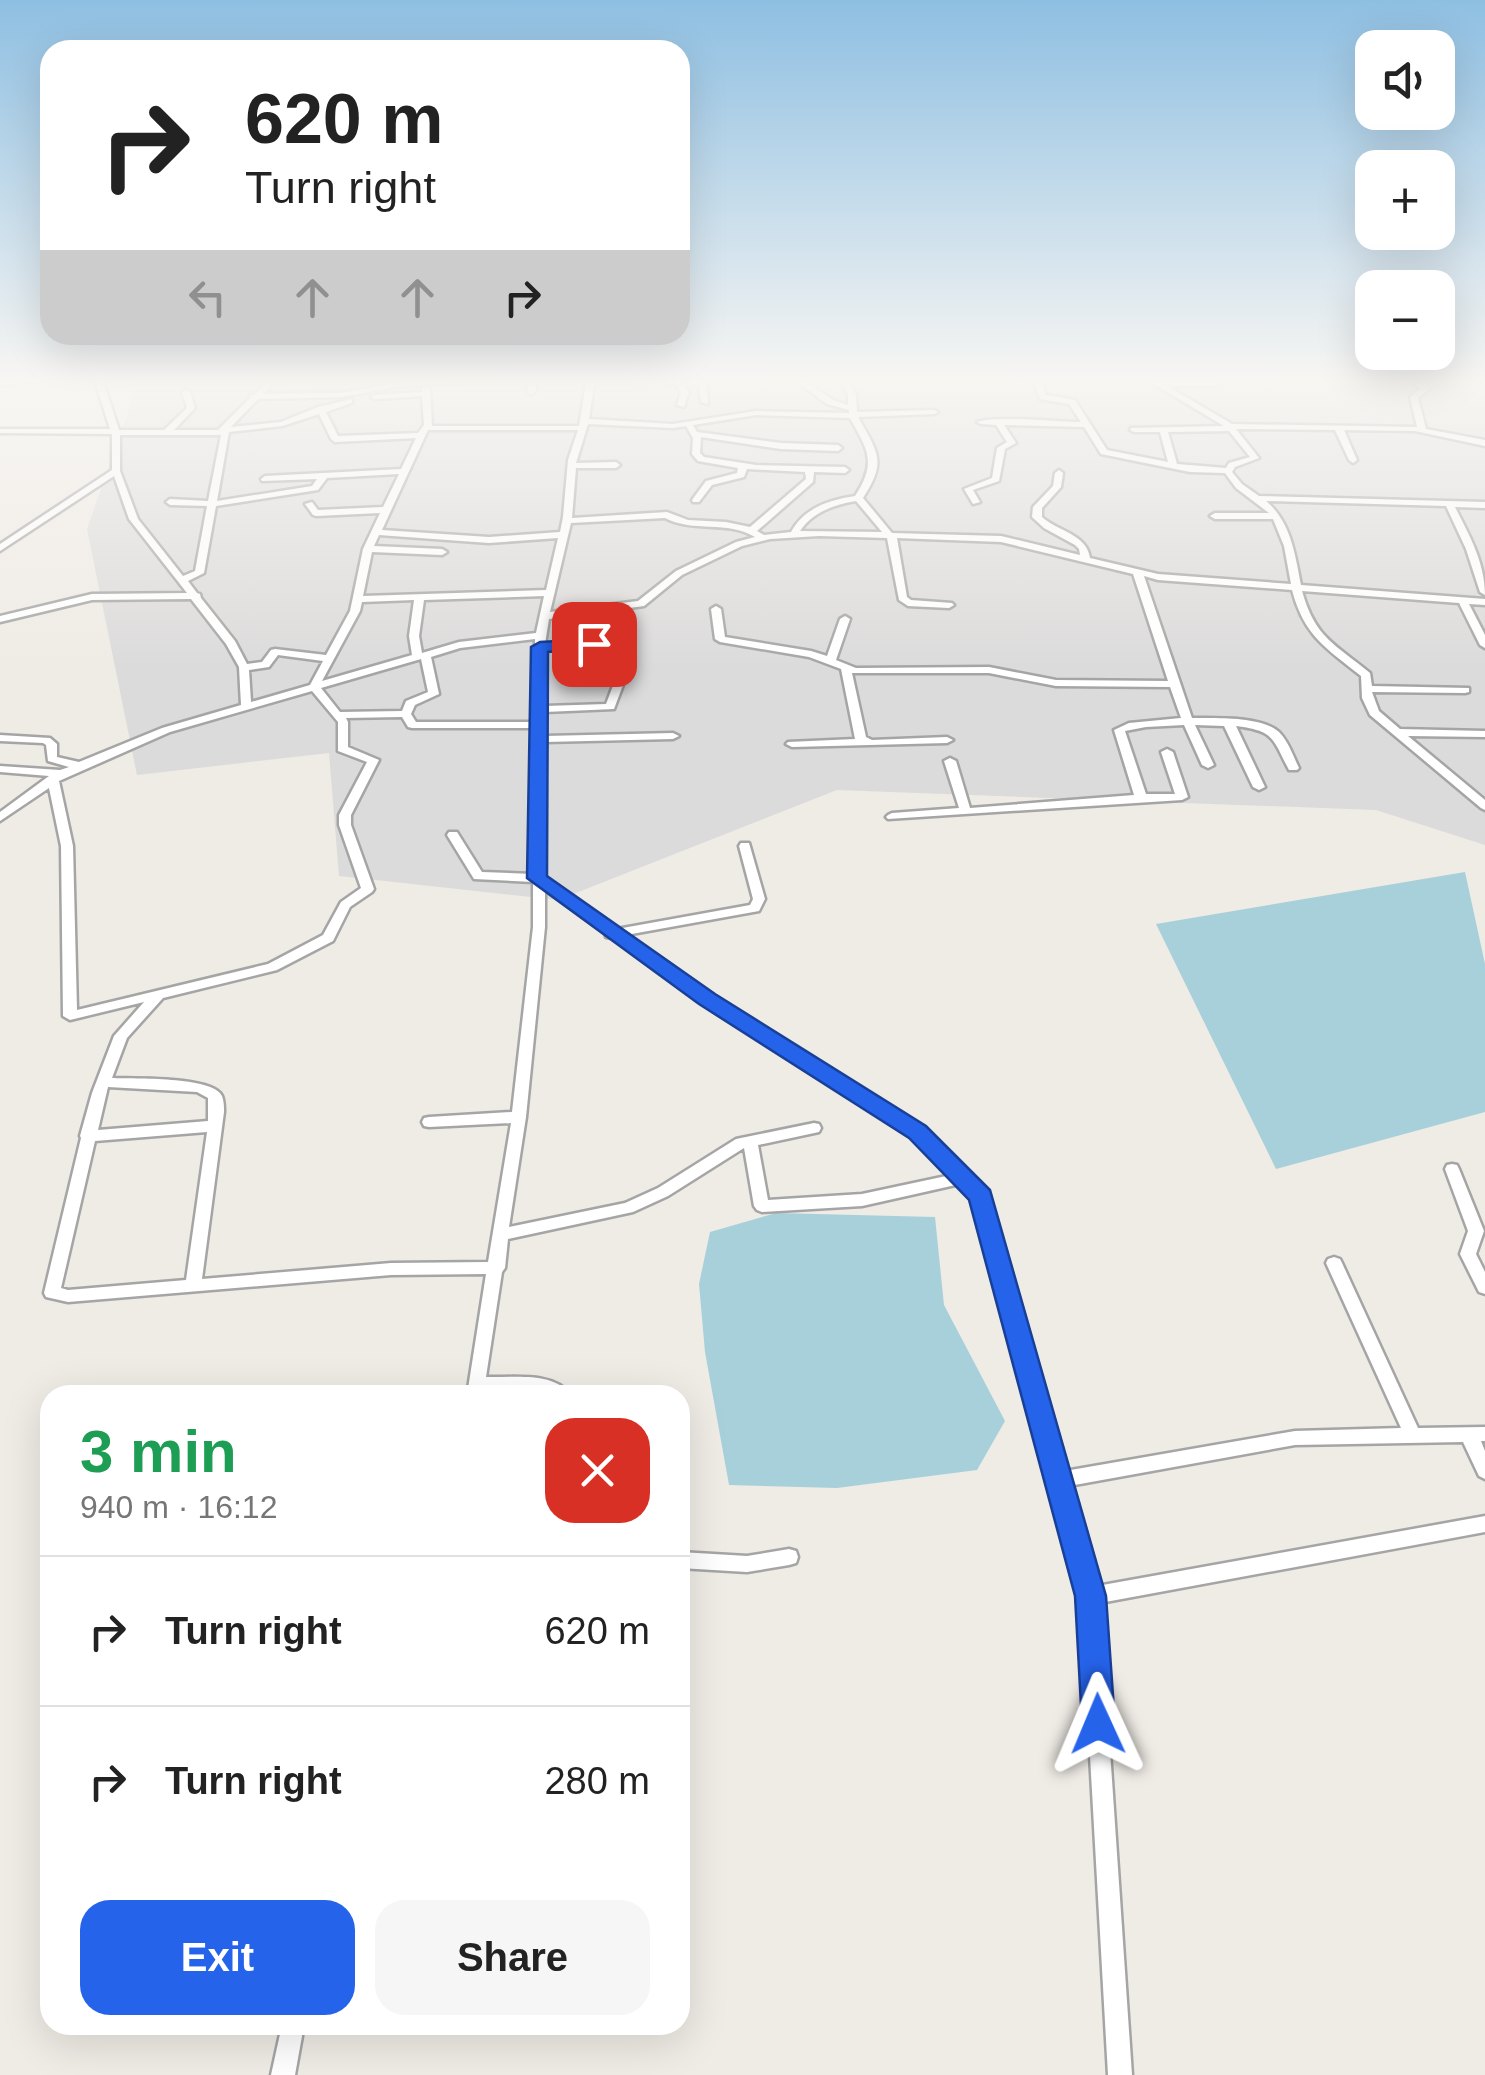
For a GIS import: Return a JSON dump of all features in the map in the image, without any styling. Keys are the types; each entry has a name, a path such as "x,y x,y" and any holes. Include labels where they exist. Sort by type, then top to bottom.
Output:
{"street":[{"path":"0,548 110,475"},
{"path":"117,475 134,519 197,596 244,668 246,706"},
{"path":"184,579 199,573 218,475"},
{"path":"265,479 316,475"},
{"path":"170,502 212,504 316,488 325,475"},
{"path":"314,687 360,599 368,548 400,475"},
{"path":"477,1385 519,1117 539,927 540,641 566,521 570,475"},
{"path":"696,500 710,484 741,475"},
{"path":"546,616 645,602 683,571 756,534 780,503 798,494 810,480 809,475"},
{"path":"795,533 801,520 826,504 858,498 872,475"},
{"path":"976,502 968,490 996,479 997,475"},
{"path":"1059,475 1057,488 1037,506 1036,517 1042,525 1073,536 1084,548 1085,558"},
{"path":"1230,475 1238,488 1276,516 1287,541 1295,590 1313,630 1366,675 1374,713 1485,806"},
{"path":"1254,497 1485,504"},
{"path":"858,498 889,532 900,564 904,601 949,604"},
{"path":"309,504 316,513 384,510"},
{"path":"1449,504 1471,549 1485,592"},
{"path":"566,521 666,516 678,524 756,534 889,532 1017,541 1138,574 1295,590 1485,602"},
{"path":"1214,516 1276,516"},
{"path":"375,532 479,540 562,535"},
{"path":"368,548 442,552"},
{"path":"1138,574 1188,722 1208,766"},
{"path":"360,599 549,592"},
{"path":"0,619 92,598 197,596"},
{"path":"406,714 410,703 434,694 414,636 419,596"},
{"path":"1463,600 1485,645"},
{"path":"716,609 720,639 811,654 846,670 990,670 1056,683 1176,684"},
{"path":"0,817 80,766 166,730 246,706 476,641 596,642 602,610"},
{"path":"830,662 845,619"},
{"path":"244,668 265,665 275,652 330,659"},
{"path":"846,670 852,718 865,742"},
{"path":"540,709 610,707 618,686"},
{"path":"58,777 67,846 68,1013 82,1015 272,968 328,938 346,905 366,891 361,860 347,836 345,815 373,758 342,749 344,727 340,716 314,687"},
{"path":"1367,689 1465,690"},
{"path":"340,716 406,714"},
{"path":"406,714 414,725 672,736"},
{"path":"1141,798 1120,728 1188,722 1272,731 1292,768"},
{"path":"1228,724 1259,786"},
{"path":"1395,732 1485,734"},
{"path":"0,738 46,740 51,744 52,759 80,766"},
{"path":"792,744 947,740"},
{"path":"892,817 1182,797 1167,752"},
{"path":"950,761 964,810"},
{"path":"0,769 58,777"},
{"path":"453,835 478,876 537,878 611,934 886,1110 933,1145 965,1177 988,1212 1090,1596 1120,2075"},
{"path":"611,934 755,908 758,899 745,846"},
{"path":"158,997 121,1036 104,1082 52,1293 68,1296 391,1269 497,1268"},
{"path":"104,1082 210,1090 216,1101 193,1284"},
{"path":"429,1122 519,1117"},
{"path":"88,1136 215,1126"},
{"path":"502,1234 628,1208 750,1141 814,1128"},
{"path":"750,1141 762,1206 862,1200 965,1177"},
{"path":"1452,1169 1474,1222 1475,1236 1468,1254 1485,1288"},
{"path":"1334,1262 1412,1434"},
{"path":"1059,1480 1295,1438 1412,1434 1477,1435 1485,1471"},
{"path":"1090,1596 1485,1524"},
{"path":"690,1561 747,1564 788,1557"},
{"path":"282,2075 291,2035"}],"shaded area":[{"path":"106,475 1485,475 1485,845 1376,810 837,790 558,900 339,876 329,753 137,775 87,529"}],"water":[{"path":"1465,872 1485,964 1485,1112 1276,1169 1156,924"},
{"path":"776,1213 935,1217 944,1305 1005,1421 977,1470 837,1488 729,1485 705,1352 699,1284 710,1232"}],"route":[{"path":"594,644 540,647 537,878 573,908 707,999 918,1132 981,1196 1090,1596 1098,1724"}]}
